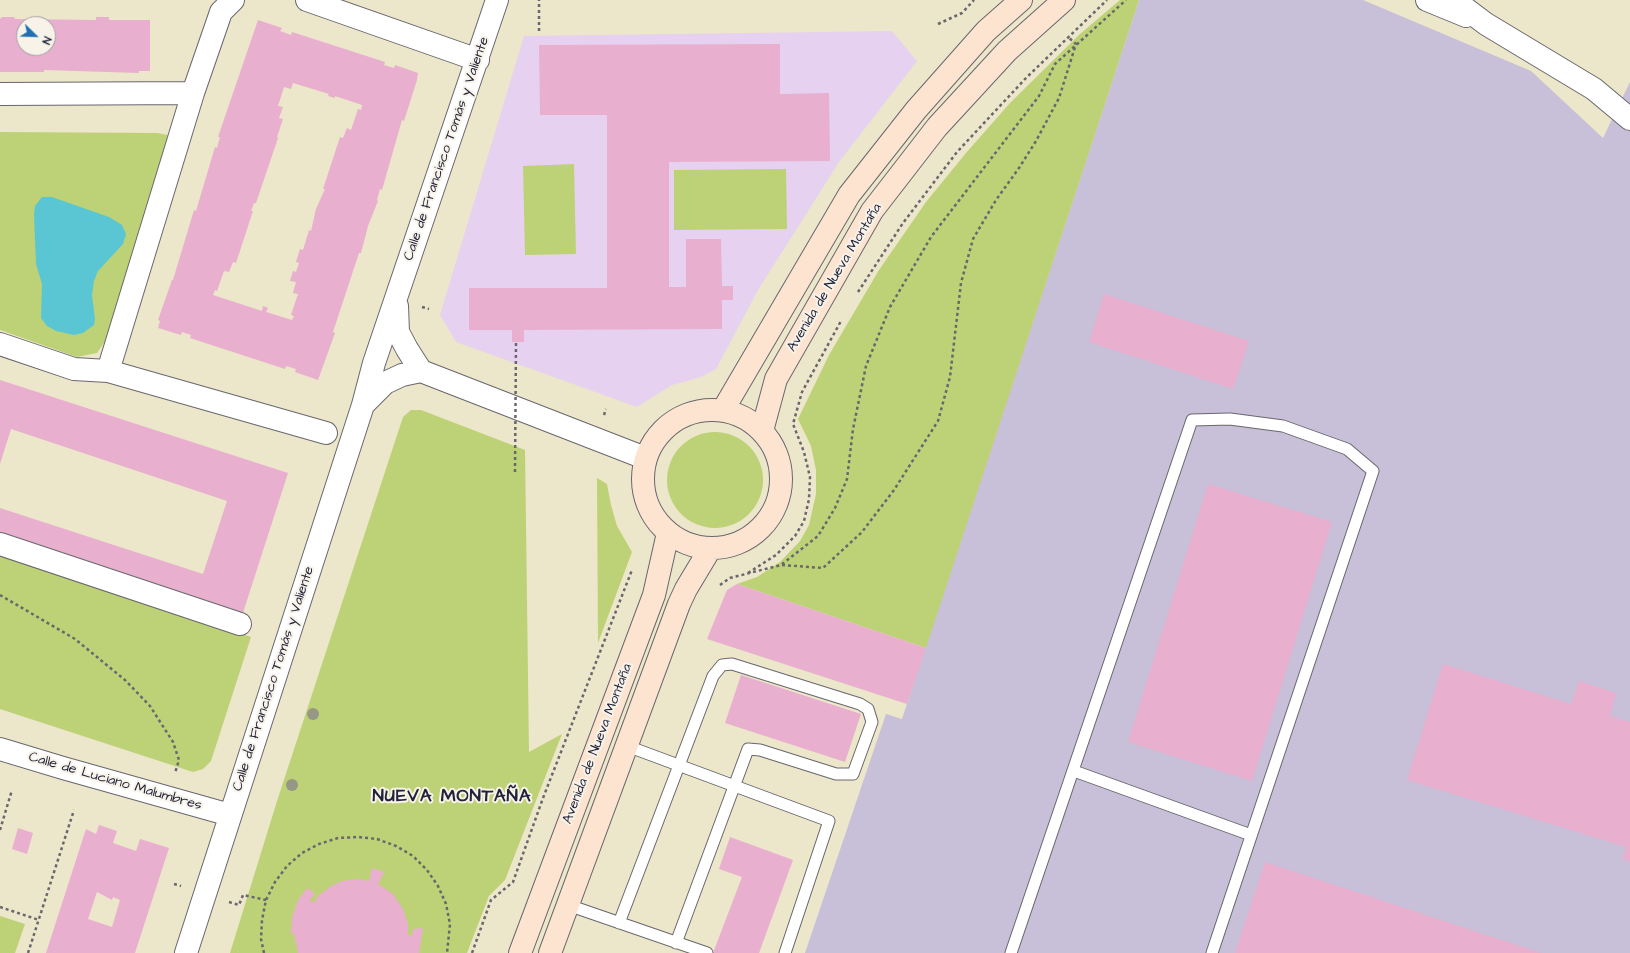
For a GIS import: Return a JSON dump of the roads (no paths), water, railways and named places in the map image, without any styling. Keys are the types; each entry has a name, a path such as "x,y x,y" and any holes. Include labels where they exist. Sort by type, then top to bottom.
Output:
{"main road":[{"name":"Avenida de Nueva Montaña","path":"723,410 849,195 916,110 986,31 1021,0"},
{"name":"Avenida de Nueva Montaña","path":"762,431 776,379 872,212 937,127 1007,51 1064,0"},
{"path":"723,410 744,417 762,431 775,450 781,473 779,496 770,517 754,535 733,546 710,549 687,545 668,533 650,512 642,486 645,458 657,436 675,420 698,411 723,410"},
{"name":"Avenida de Nueva Montaña","path":"520,953 654,595 668,533"},
{"name":"Avenida de Nueva Montaña","path":"550,953 626,746 686,589 710,549"}],"street":[{"path":"108,371 193,93 221,12 233,0"},
{"path":"308,0 478,60"},
{"path":"497,0 506,0"},
{"name":"Calle de Francisco Tomás y Valiente","path":"186,953 362,405 374,363 478,60 497,0"},
{"path":"1427,0 1486,24"},
{"path":"1454,0 1486,24 1594,89 1630,119"},
{"path":"0,94 193,93"},
{"name":"Calle de Francisco Tomás y Valiente","path":"362,405 385,383 402,375 421,370 398,332 396,298"},
{"path":"0,344 74,369 108,371 326,433"},
{"path":"421,370 645,458"},
{"path":"0,544 240,624"},
{"name":"Calle de Luciano Malumbres","path":"0,749 78,773 230,815"}],"lane":[{"path":"1011,953 1192,420 1230,419 1283,426 1347,449 1373,470 1212,953"},
{"path":"619,923 714,676 722,665 732,664 860,704 868,709 872,722 853,774 836,774 760,750 748,749 676,943"},
{"path":"626,746 829,821 785,953"},
{"path":"1074,771 1251,835"},
{"path":"568,905 707,953"}],"water":[{"path":"42,197 52,197 109,217 122,225 126,234 123,244 98,271 94,281 92,295 95,319 94,325 83,333 74,335 56,331 47,326 41,318 42,284 36,264 34,215 35,206"}],"district":[{"name":"NUEVA MONTAÑA","path":"452,797"}]}
